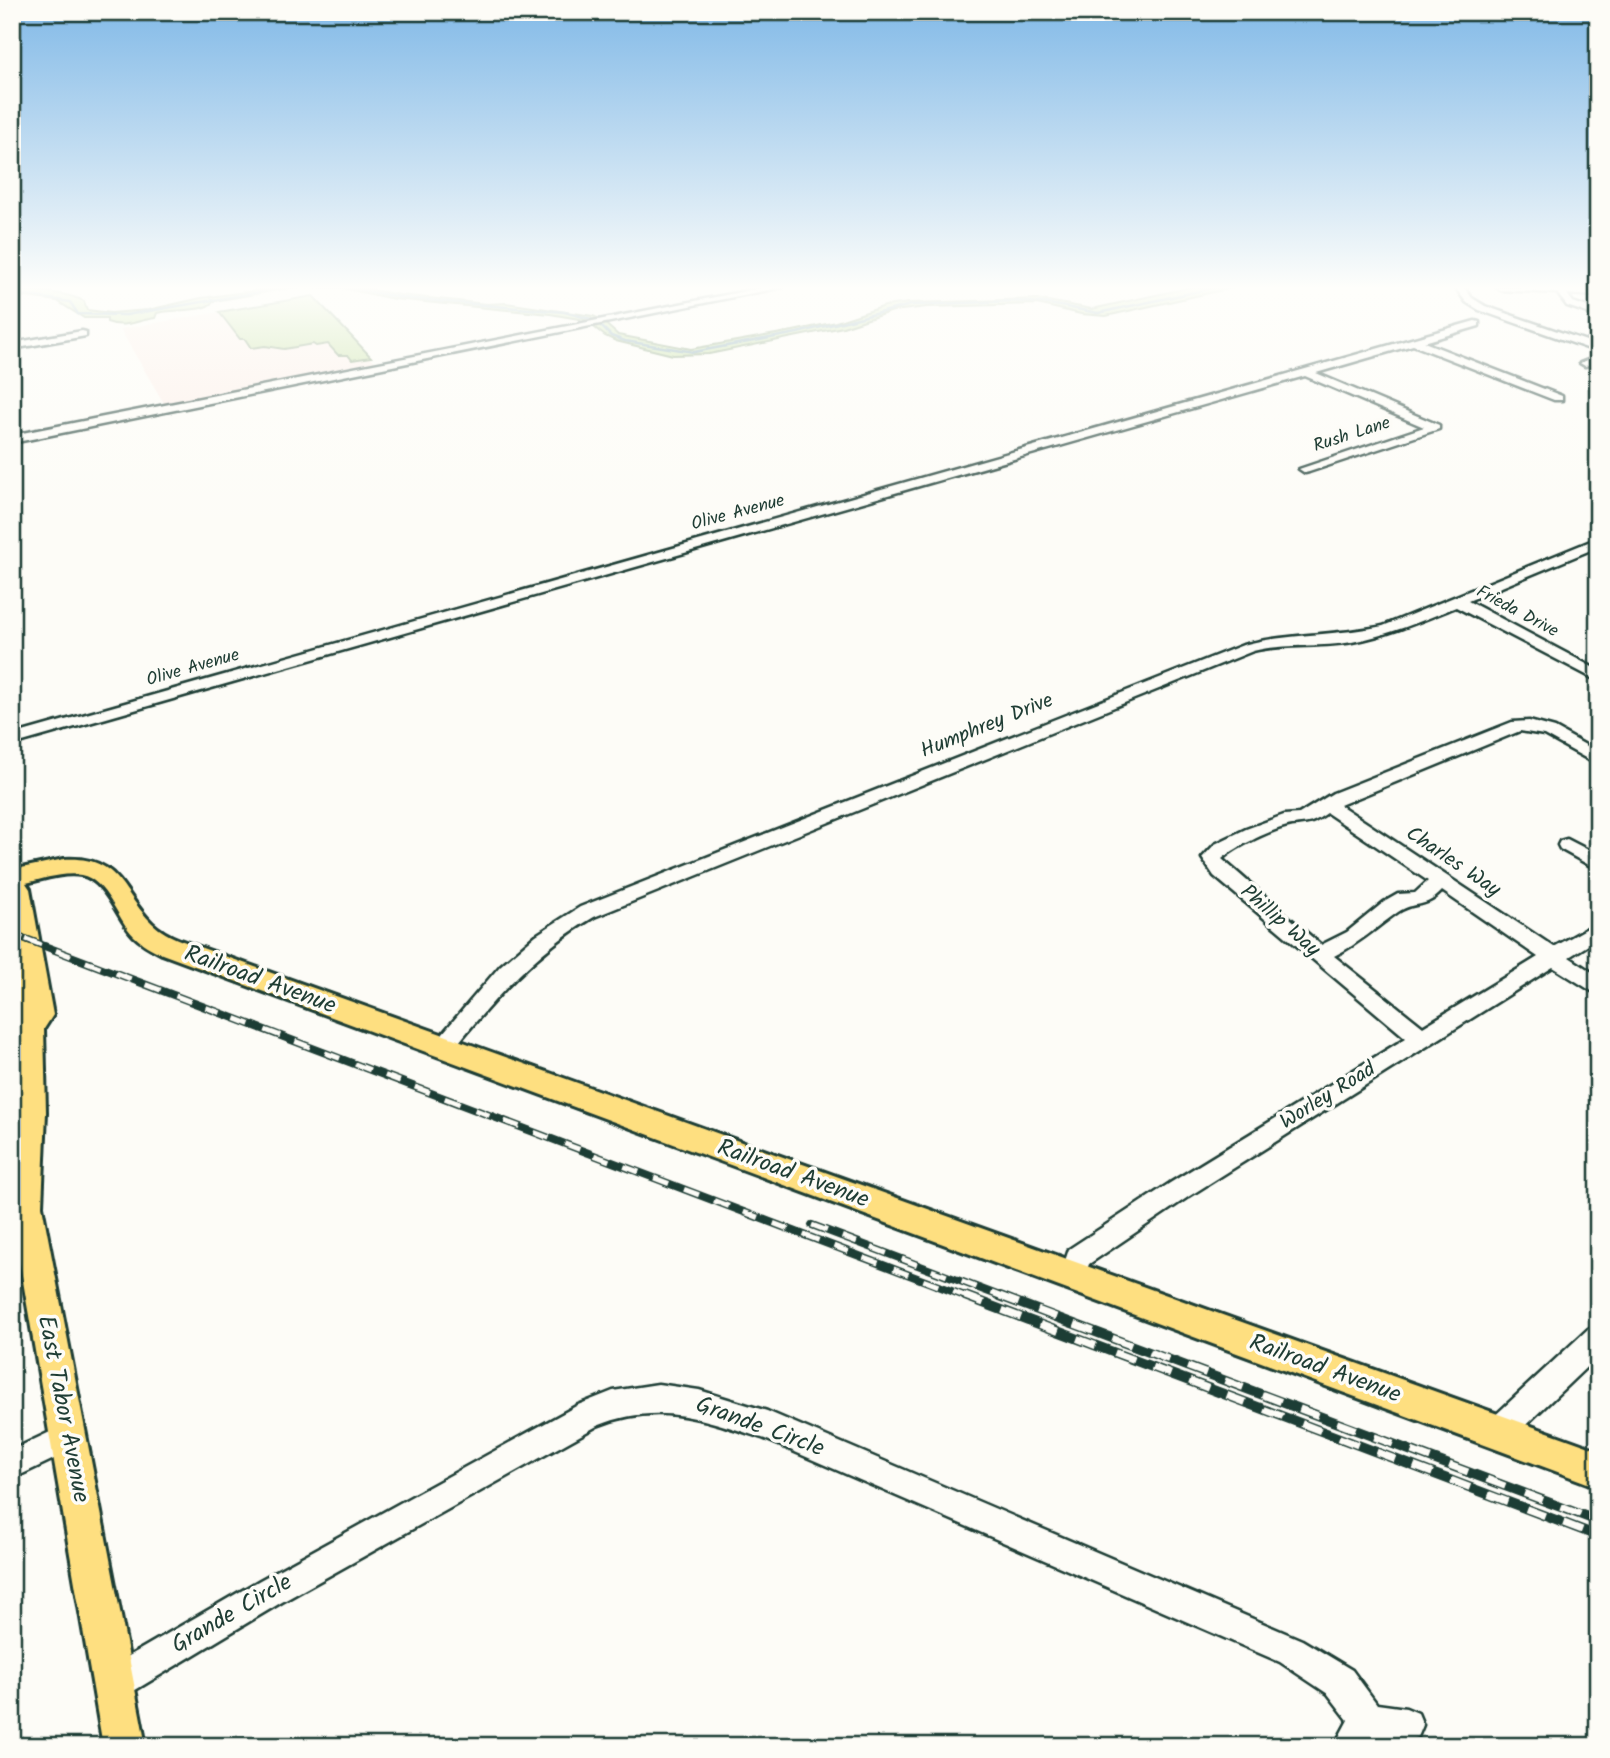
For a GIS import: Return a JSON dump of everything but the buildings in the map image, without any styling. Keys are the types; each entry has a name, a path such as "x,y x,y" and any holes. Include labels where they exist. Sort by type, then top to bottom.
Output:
{"main road":[{"name":"Railroad Avenue","path":"12,878 65,867 97,870 110,881 141,928 152,937 442,1047 1598,1469"},
{"name":"East Tabor Avenue","path":"12,884 18,889 39,1015 30,1028 31,1112 26,1206 21,1234 67,1438 125,1746"},
{"name":"East Tabor Avenue","path":"12,958 19,1018 30,1028"}],"street":[{"path":"12,439 365,369"},
{"name":"Olive Avenue","path":"12,740 1315,369"},
{"path":"1484,369 1558,398"},
{"name":"Rush Lane","path":"1305,372 1435,427 1305,469"},
{"name":"Humphrey Drive","path":"442,1047 498,979 560,927 587,912 1248,648 1268,643 1358,636 1387,630 1598,542"},
{"name":"Frieda Drive","path":"1456,601 1598,676"},
{"name":"Phillip Way","path":"1422,1038 1318,955 1266,907 1221,871 1212,858 1222,848 1290,819 1301,820 1339,797 1518,726 1531,725 1546,730 1598,760"},
{"name":"Charles Way","path":"1328,804 1598,987"},
{"path":"1567,845 1598,864"},
{"path":"1318,955 1354,937 1405,899 1417,900 1427,895 1440,880"},
{"name":"Worley Road","path":"1073,1276 1077,1256 1598,929"},
{"path":"1498,1432 1598,1338"},
{"name":"Grande Circle","path":"115,1682 271,1591 588,1415 614,1404 642,1398 666,1398 689,1400 767,1425 1292,1651 1340,1682 1360,1732 1406,1725"},
{"path":"12,1465 67,1438"}],"shaded area":[{"path":"144,369 351,369 165,405"}],"railway":[{"path":"12,934 30,941"},
{"path":"26,939 970,1298"},
{"path":"812,1225 1005,1298"},
{"path":"965,1296 1598,1536"},
{"path":"1000,1296 1598,1521"}]}
